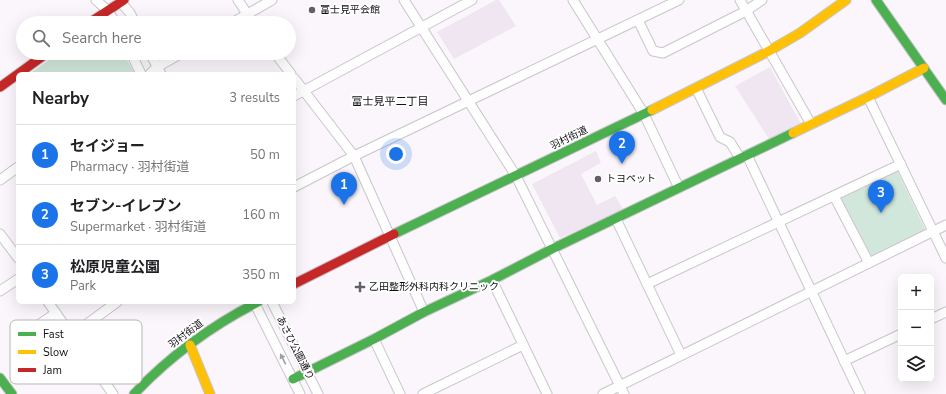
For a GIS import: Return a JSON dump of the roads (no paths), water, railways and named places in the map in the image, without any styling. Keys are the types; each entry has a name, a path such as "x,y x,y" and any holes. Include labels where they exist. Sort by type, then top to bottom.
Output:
{"street":[{"path":"96,0 111,16"},
{"path":"238,0 247,14"},
{"path":"244,16 272,0"},
{"path":"404,0 516,176 622,390"},
{"path":"296,95 472,0"},
{"path":"573,0 644,114 679,188"},
{"path":"296,186 354,156 470,102 679,0"},
{"path":"740,0 811,124"},
{"path":"638,20 654,52 663,53 746,11 762,0"},
{"name":"羽村街道","path":"296,283 389,236 644,114 769,51 800,33 846,0"},
{"path":"876,0 946,100"},
{"path":"99,16 121,1 132,16"},
{"path":"28,71 40,60"},
{"path":"135,60 141,72"},
{"path":"154,60 159,71 173,60"},
{"path":"280,60 289,72"},
{"path":"293,379 374,339 424,312 924,68"},
{"path":"0,87 16,78"},
{"path":"296,81 354,156 424,312"},
{"path":"696,88 720,137 730,142 744,157 778,222 860,394"},
{"path":"868,96 946,258"},
{"path":"647,284 901,164"},
{"path":"0,180 16,168"},
{"path":"834,196 869,263"},
{"path":"616,219 681,355"},
{"path":"603,394 622,390 681,355 946,225"},
{"path":"0,234 16,255"},
{"path":"0,291 16,280"},
{"path":"492,280 547,394"},
{"path":"49,304 61,320"},
{"path":"92,320 114,304"},
{"name":"羽村街道","path":"134,394 171,359 219,323 253,304"},
{"name":"あさひ公園通り","path":"256,304 300,394"},
{"name":"あさひ公園通り","path":"273,304 318,394"},
{"path":"934,318 946,312"},
{"path":"46,320 56,313"},
{"path":"844,361 898,335"},
{"path":"374,339 400,394"},
{"path":"190,345 210,394"},
{"path":"423,394 523,345"},
{"path":"0,378 12,394"},
{"path":"106,384 113,394"}],"place":[{"name":"富士見平会館","path":"312,10"},
{"name":"セブン-イレブン","path":"622,164"},
{"name":"トヨペット","path":"598,179"},
{"name":"セイジョー","path":"344,205"},
{"name":"松原児童公園","path":"881,213"},
{"name":"乙田整形外科内科クリニック","path":"360,287"}],"district":[{"name":"富士見平二丁目","path":"390,101"}]}
